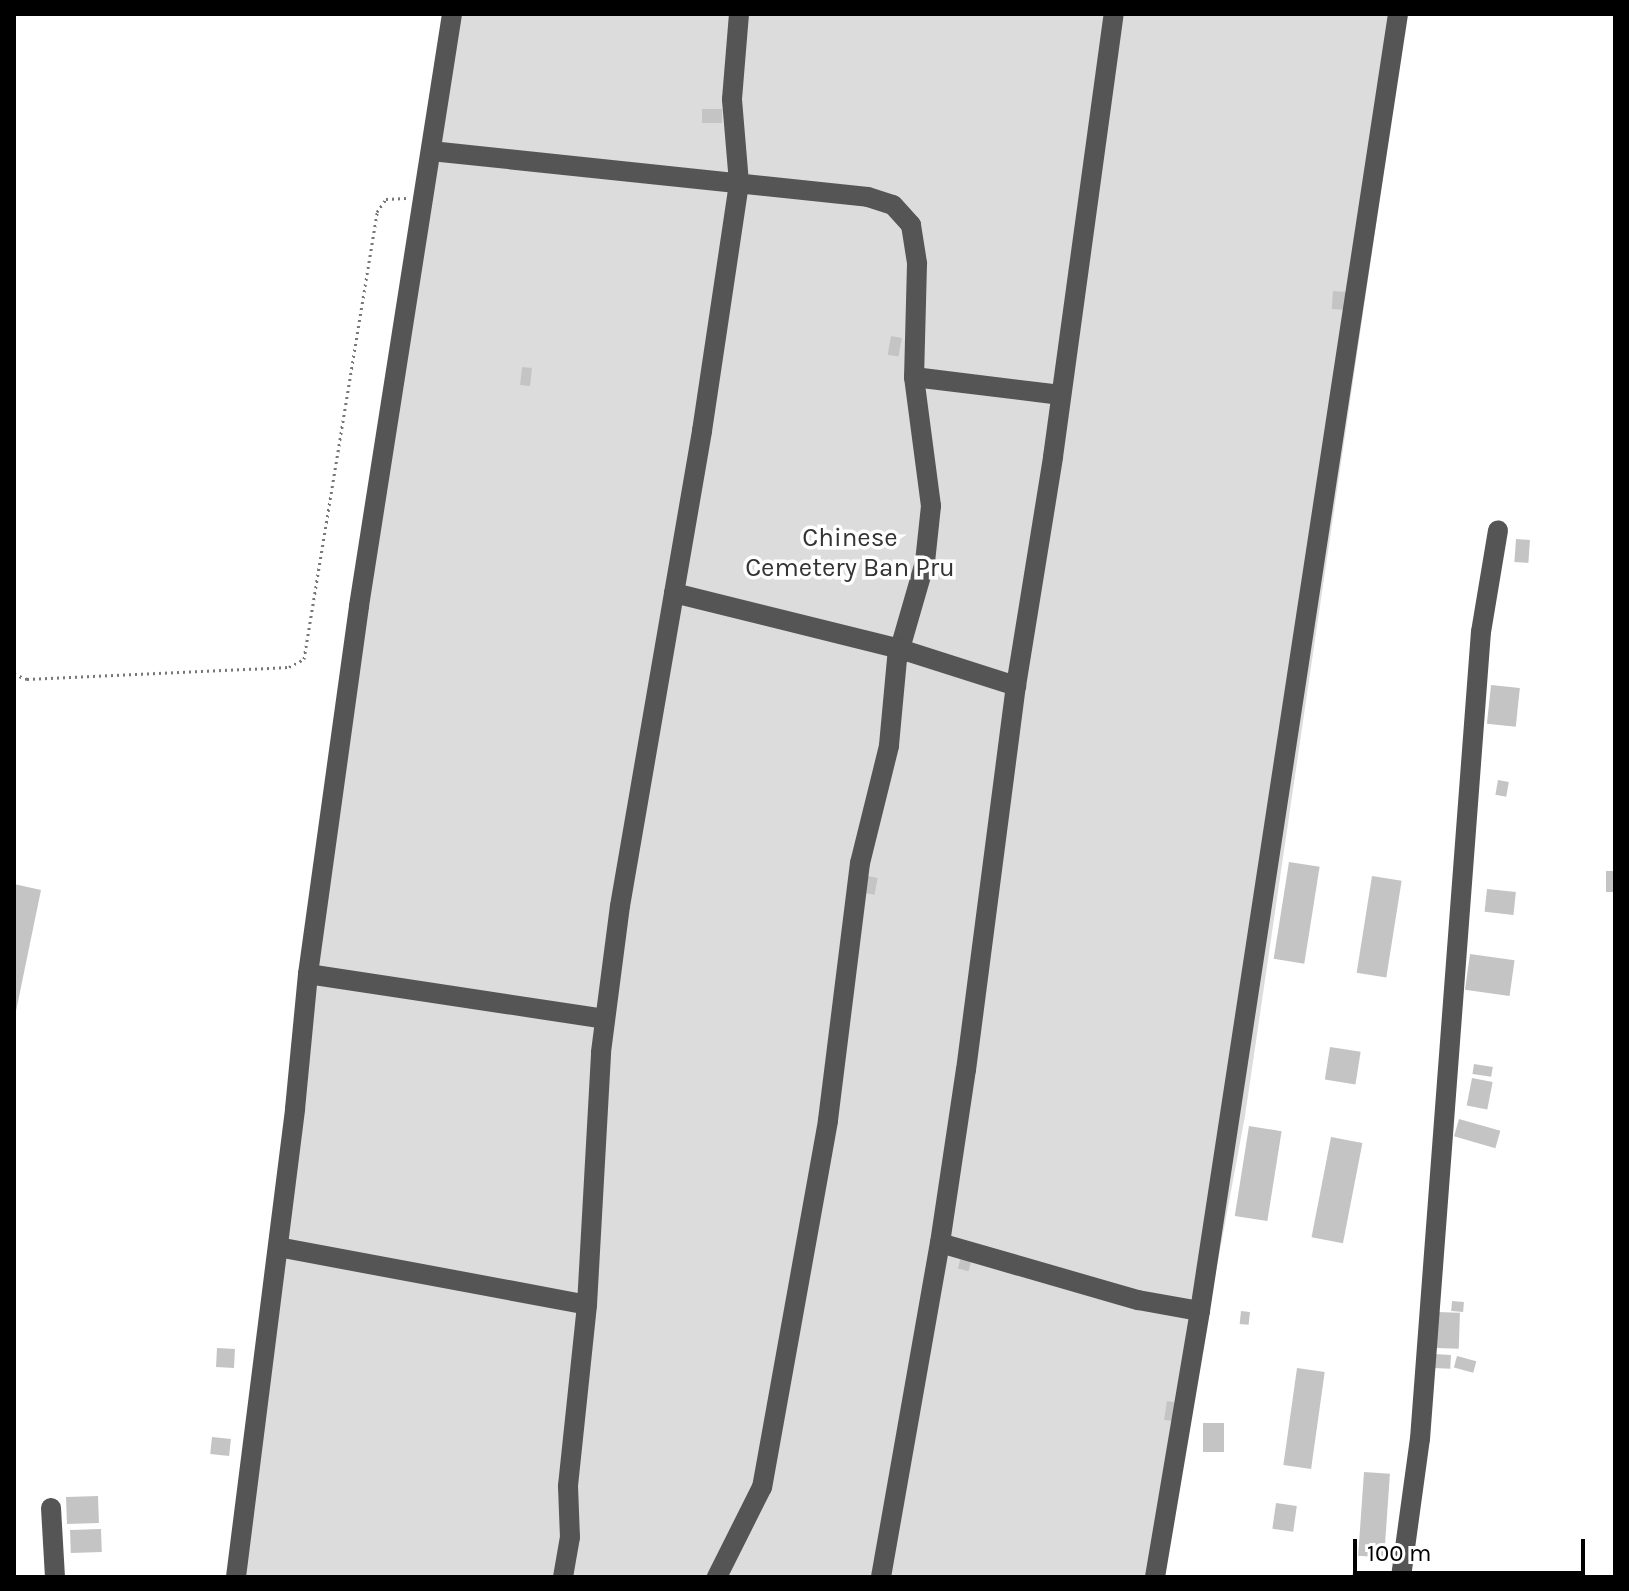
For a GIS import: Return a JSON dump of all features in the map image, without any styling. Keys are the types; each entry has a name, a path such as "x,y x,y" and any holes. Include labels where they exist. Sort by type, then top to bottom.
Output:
{"street":[{"path":"236,1577 265,1325 278,1247 308,974 359,606 452,14"},
{"path":"563,1577 570,1537 568,1486 587,1305 605,1019 620,906 674,593 739,183 732,99 739,14"},
{"path":"881,1577 940,1243 1016,686 1061,395 1114,14"},
{"path":"1155,1577 1200,1311 1398,14"},
{"path":"431,151 868,197 893,205 911,225 917,264 914,377 931,506 925,562 900,649 889,746 860,863 828,1121 762,1487 717,1577"},
{"path":"914,377 1061,395"},
{"path":"1401,1577 1420,1439 1481,632 1498,530"},
{"path":"674,593 900,649 1016,686"},
{"path":"308,974 605,1019"},
{"path":"940,1243 1138,1300 1200,1311"},
{"path":"278,1247 587,1305"},
{"path":"51,1508 55,1577"}],"path":[{"path":"14,674 27,679 289,667 304,659 378,208 390,198 421,199"}],"green space":[{"name":"Chinese Cemetery Ban Pru","path":"448,14 1407,14 1245,1116 1159,1577 241,1577 314,974"}],"building":[{"path":"702,109 722,109 722,123 702,123"},
{"path":"1333,291 1348,292 1347,310 1332,309"},
{"path":"891,336 902,338 899,357 888,355"},
{"path":"522,367 532,368 530,386 520,385"},
{"path":"1516,539 1530,540 1528,563 1514,562"},
{"path":"1491,685 1520,688 1516,727 1487,724"},
{"path":"1498,780 1509,782 1506,797 1495,795"},
{"path":"1289,862 1320,867 1304,964 1274,959"},
{"path":"1606,871 1615,871 1615,892 1606,892"},
{"path":"862,875 878,878 874,895 859,892"},
{"path":"1372,876 1402,881 1386,977 1357,973"},
{"path":"14,884 41,890 15,1016 14,1016"},
{"path":"1487,889 1516,892 1513,915 1485,912"},
{"path":"1470,954 1515,960 1510,996 1465,990"},
{"path":"1330,1047 1361,1052 1355,1084 1325,1080"},
{"path":"1474,1064 1493,1067 1491,1077 1472,1074"},
{"path":"1472,1078 1493,1082 1487,1109 1467,1105"},
{"path":"1459,1119 1500,1131 1495,1148 1454,1136"},
{"path":"1249,1126 1282,1131 1267,1221 1235,1216"},
{"path":"1331,1137 1362,1143 1343,1243 1312,1237"},
{"path":"962,1253 973,1256 968,1271 958,1268"},
{"path":"1452,1301 1464,1302 1463,1312 1451,1311"},
{"path":"1241,1311 1250,1312 1249,1325 1240,1324"},
{"path":"1437,1312 1460,1313 1459,1349 1436,1348"},
{"path":"217,1348 235,1349 234,1368 216,1367"},
{"path":"1434,1354 1451,1355 1450,1369 1433,1368"},
{"path":"1457,1356 1476,1361 1473,1373 1454,1368"},
{"path":"1297,1368 1325,1372 1311,1469 1283,1465"},
{"path":"1167,1401 1180,1403 1177,1422 1164,1420"},
{"path":"1203,1423 1224,1423 1224,1452 1203,1452"},
{"path":"212,1437 231,1439 229,1456 210,1454"},
{"path":"1364,1472 1390,1474 1384,1558 1358,1556"},
{"path":"98,1496 99,1523 67,1524 66,1497"},
{"path":"1276,1503 1297,1506 1293,1532 1272,1529"},
{"path":"101,1529 102,1552 71,1553 70,1530"},
{"path":"1353,1572 1383,1575 1383,1577 1352,1577"}]}
